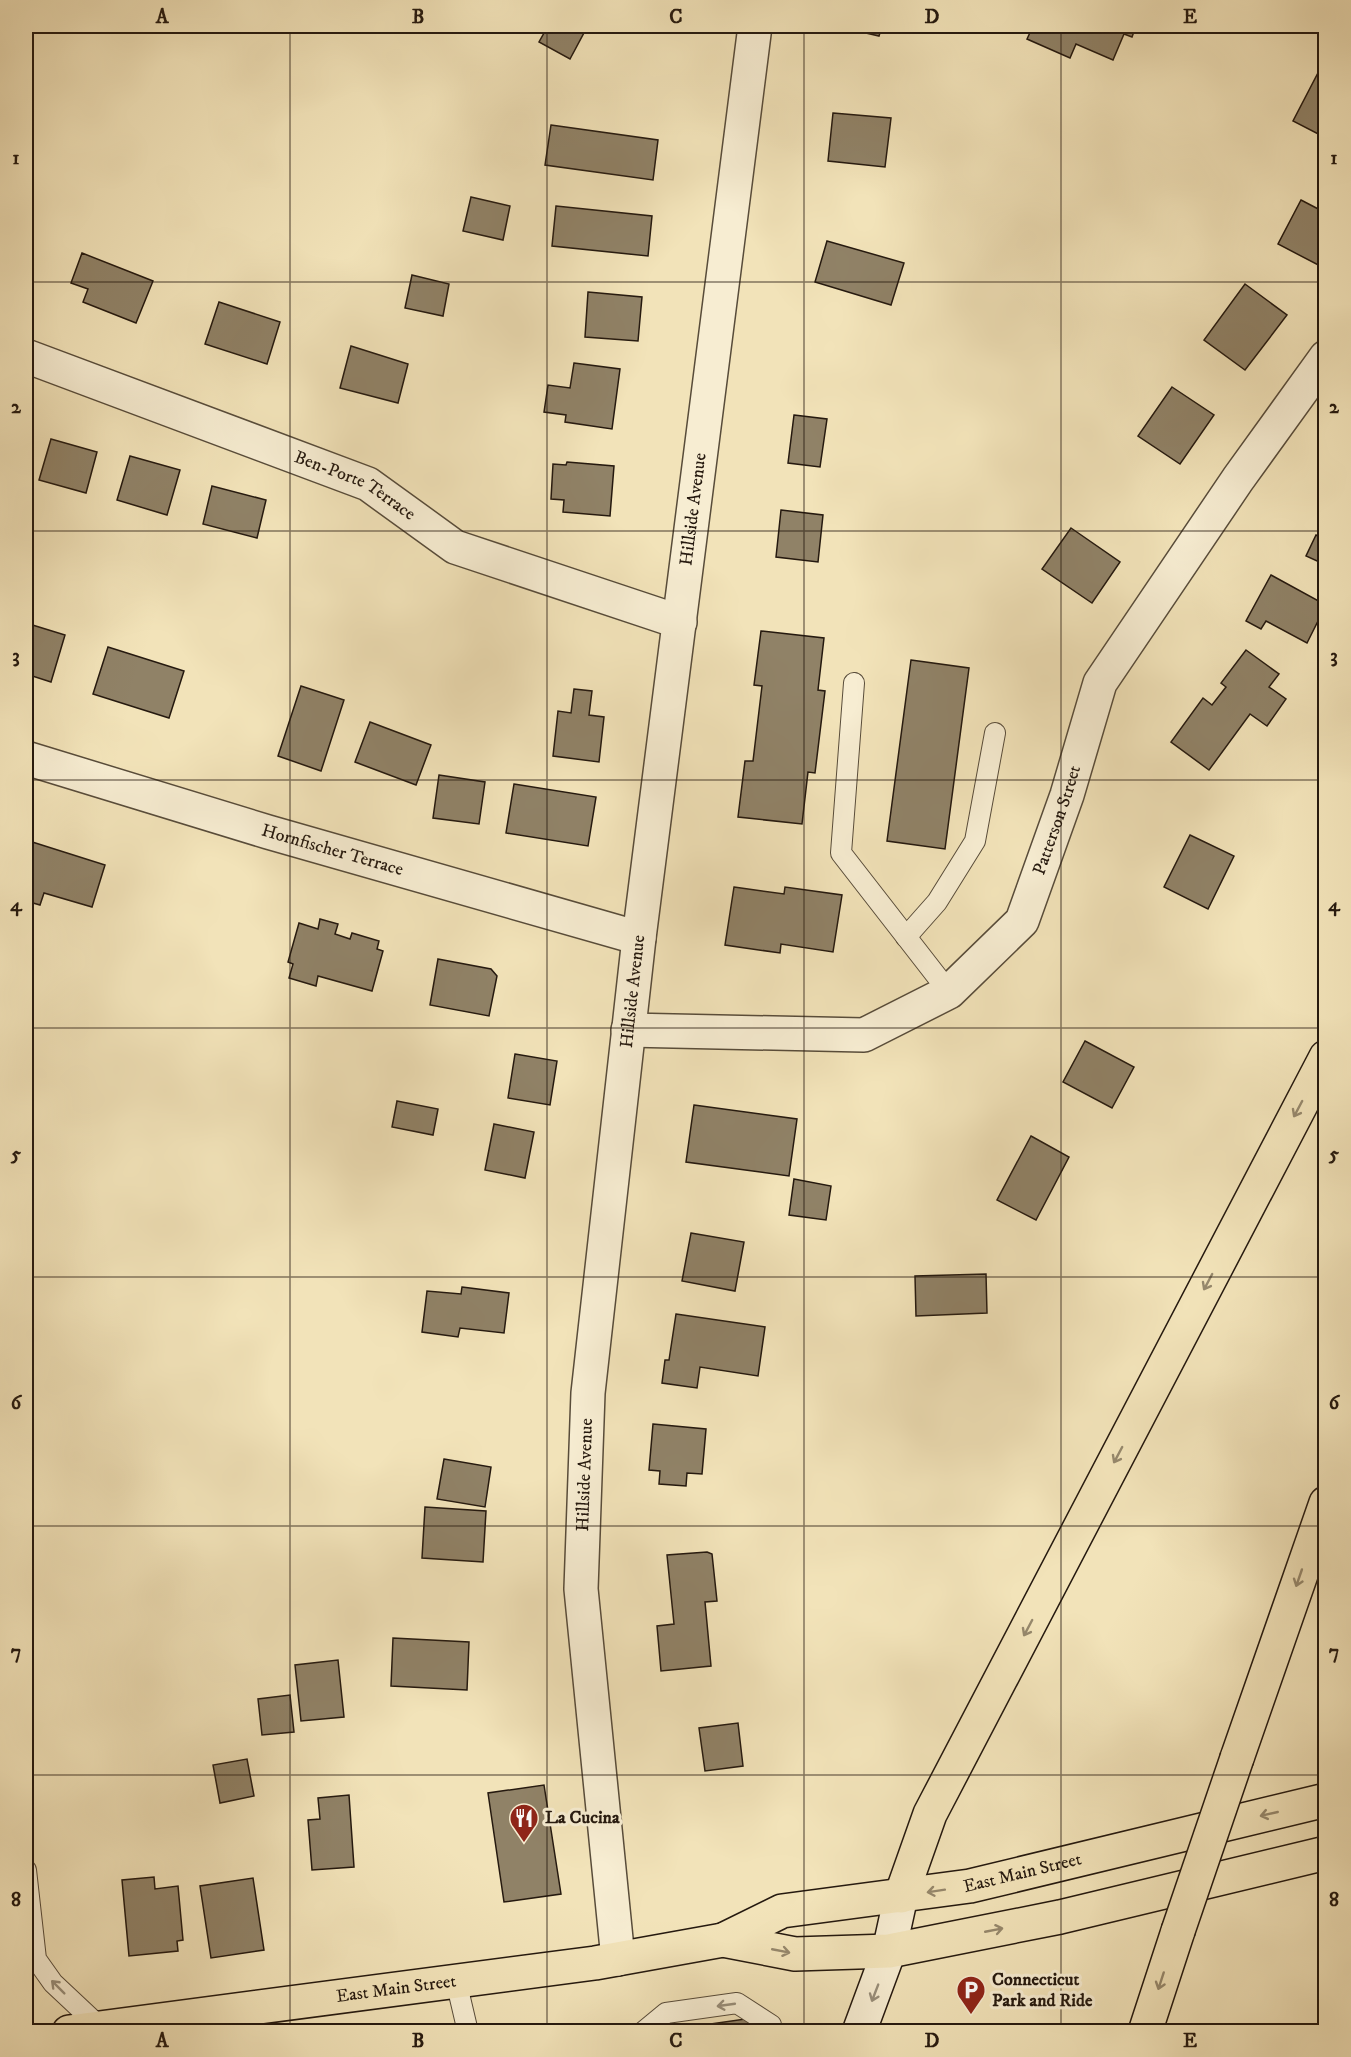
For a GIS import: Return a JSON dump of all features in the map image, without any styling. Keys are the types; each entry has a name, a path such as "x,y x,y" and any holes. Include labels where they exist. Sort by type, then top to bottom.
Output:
{"highway":[{"path":"901,1896 930,1814 1326,1057"},
{"path":"1145,2031 1326,1503"},
{"name":"East Main Street","path":"69,2031 618,1959 723,1940 782,1911 970,1886 1326,1800"},
{"name":"East Main Street","path":"723,1940 795,1954 890,1951 1060,1917 1326,1853"}],"street":[{"name":"Hillside Avenue","path":"618,1959 581,1589 588,1393 639,938 755,26"},
{"name":"Ben-Porte Terrace","path":"26,356 368,483 455,547 680,622"},
{"name":"Patterson Street","path":"628,1030 864,1035 949,992 1022,921 1067,795 1100,683 1238,479 1326,357"},
{"name":"Hornfischer Terrace","path":"26,758 268,832 639,938"},
{"path":"859,2031 890,1951 901,1896"}],"lane":[{"path":"854,683 841,853 949,992"},
{"path":"906,937 937,902 975,841 994,733"},
{"path":"26,1870 36,1959 53,1983 100,2028"},
{"path":"456,1981 468,2031"},
{"path":"643,2031 666,2013 737,2003 771,2025 772,2031"}],"building":[{"path":"548,26 579,26 586,29 570,59 539,42"},
{"path":"836,26 882,26 879,36"},
{"path":"1033,26 1136,26 1132,37 1124,34 1113,60 1076,44 1070,58 1027,39"},
{"path":"1320,69 1326,72 1326,138 1293,121"},
{"path":"833,113 891,118 885,167 828,161"},
{"path":"551,125 658,140 653,180 545,165"},
{"path":"471,197 510,206 503,240 463,231"},
{"path":"1301,200 1326,213 1326,269 1278,244"},
{"path":"556,206 652,216 648,256 552,246"},
{"path":"827,241 904,263 891,305 815,282"},
{"path":"82,253 153,281 136,323 83,302 88,289 71,283"},
{"path":"412,275 449,284 443,316 405,308"},
{"path":"1245,284 1287,315 1245,370 1204,340"},
{"path":"588,292 642,297 638,341 585,337"},
{"path":"219,302 280,322 267,364 205,344"},
{"path":"351,346 408,364 398,403 340,388"},
{"path":"574,363 620,369 612,429 565,422 566,415 544,412 548,385 570,388"},
{"path":"1172,387 1214,415 1180,464 1138,436"},
{"path":"794,415 827,419 820,467 788,463"},
{"path":"51,439 97,452 86,493 39,480"},
{"path":"130,456 180,470 167,515 117,500"},
{"path":"567,462 614,466 610,516 563,512 564,500 551,499 553,464 566,465"},
{"path":"212,486 266,500 257,538 203,524"},
{"path":"781,510 823,515 818,562 776,557"},
{"path":"1071,528 1120,562 1092,603 1042,569"},
{"path":"1316,535 1326,540 1326,565 1306,556"},
{"path":"1271,575 1326,605 1307,643 1266,621 1261,629 1246,621"},
{"path":"26,623 65,635 51,682 26,674"},
{"path":"761,631 824,638 818,690 825,691 815,773 808,772 802,824 738,817 745,761 753,761 762,686 754,685"},
{"path":"108,647 184,671 169,718 93,694"},
{"path":"1246,650 1279,674 1269,687 1286,699 1267,726 1250,714 1209,770 1171,742 1203,698 1212,705 1226,687 1221,683"},
{"path":"911,660 969,668 945,849 887,841"},
{"path":"301,686 344,700 321,771 278,756"},
{"path":"574,689 592,691 589,715 604,717 599,762 553,756 558,711 571,713"},
{"path":"370,722 431,745 416,785 355,762"},
{"path":"439,775 485,782 479,824 433,818"},
{"path":"514,784 596,797 588,846 506,833"},
{"path":"1190,835 1234,856 1208,909 1164,887"},
{"path":"26,840 105,865 92,907 44,893 40,905 26,901"},
{"path":"734,887 784,894 785,887 842,895 833,952 781,944 780,953 725,945"},
{"path":"320,919 338,924 335,934 350,939 352,933 379,941 377,949 383,951 372,991 318,976 316,986 289,978 293,964 288,962 299,923 318,929"},
{"path":"438,959 491,969 497,976 489,1016 430,1005"},
{"path":"1085,1041 1134,1067 1112,1108 1063,1082"},
{"path":"515,1054 557,1061 550,1105 508,1098"},
{"path":"397,1101 438,1109 433,1135 392,1127"},
{"path":"694,1105 797,1119 789,1176 686,1162"},
{"path":"494,1124 534,1132 525,1178 485,1170"},
{"path":"1031,1136 1069,1157 1036,1220 997,1200"},
{"path":"794,1179 831,1186 826,1220 789,1215"},
{"path":"691,1233 744,1242 735,1291 682,1281"},
{"path":"986,1274 987,1313 916,1316 915,1276"},
{"path":"462,1287 509,1293 504,1333 460,1328 458,1337 422,1332 427,1291 461,1294"},
{"path":"676,1314 765,1327 758,1376 700,1367 697,1388 662,1383 665,1360 669,1360"},
{"path":"653,1424 706,1429 702,1474 687,1473 686,1486 659,1484 660,1471 649,1470"},
{"path":"444,1459 491,1467 485,1507 437,1499"},
{"path":"425,1507 486,1511 483,1562 422,1558"},
{"path":"707,1552 712,1554 717,1601 705,1602 711,1666 661,1671 657,1626 674,1624 667,1555"},
{"path":"393,1638 469,1642 467,1690 391,1686"},
{"path":"338,1660 344,1717 301,1721 295,1665"},
{"path":"290,1695 294,1732 262,1735 258,1699"},
{"path":"738,1723 743,1766 705,1771 699,1728"},
{"path":"247,1759 254,1796 220,1803 213,1765"},
{"name":"La Cucina","path":"544,1785 561,1894 504,1902 488,1793"},
{"path":"349,1795 354,1867 312,1870 308,1820 320,1819 318,1798"},
{"path":"154,1877 155,1889 178,1886 183,1940 177,1941 178,1951 129,1956 122,1880"},
{"path":"253,1878 264,1950 211,1958 200,1886"},
{"path":"752,2018 755,2032 669,2032 669,2030"}],"place":[{"name":"La Cucina","path":"524,1844"},
{"name":"Connecticut Park and Ride","path":"971,2016"}]}
